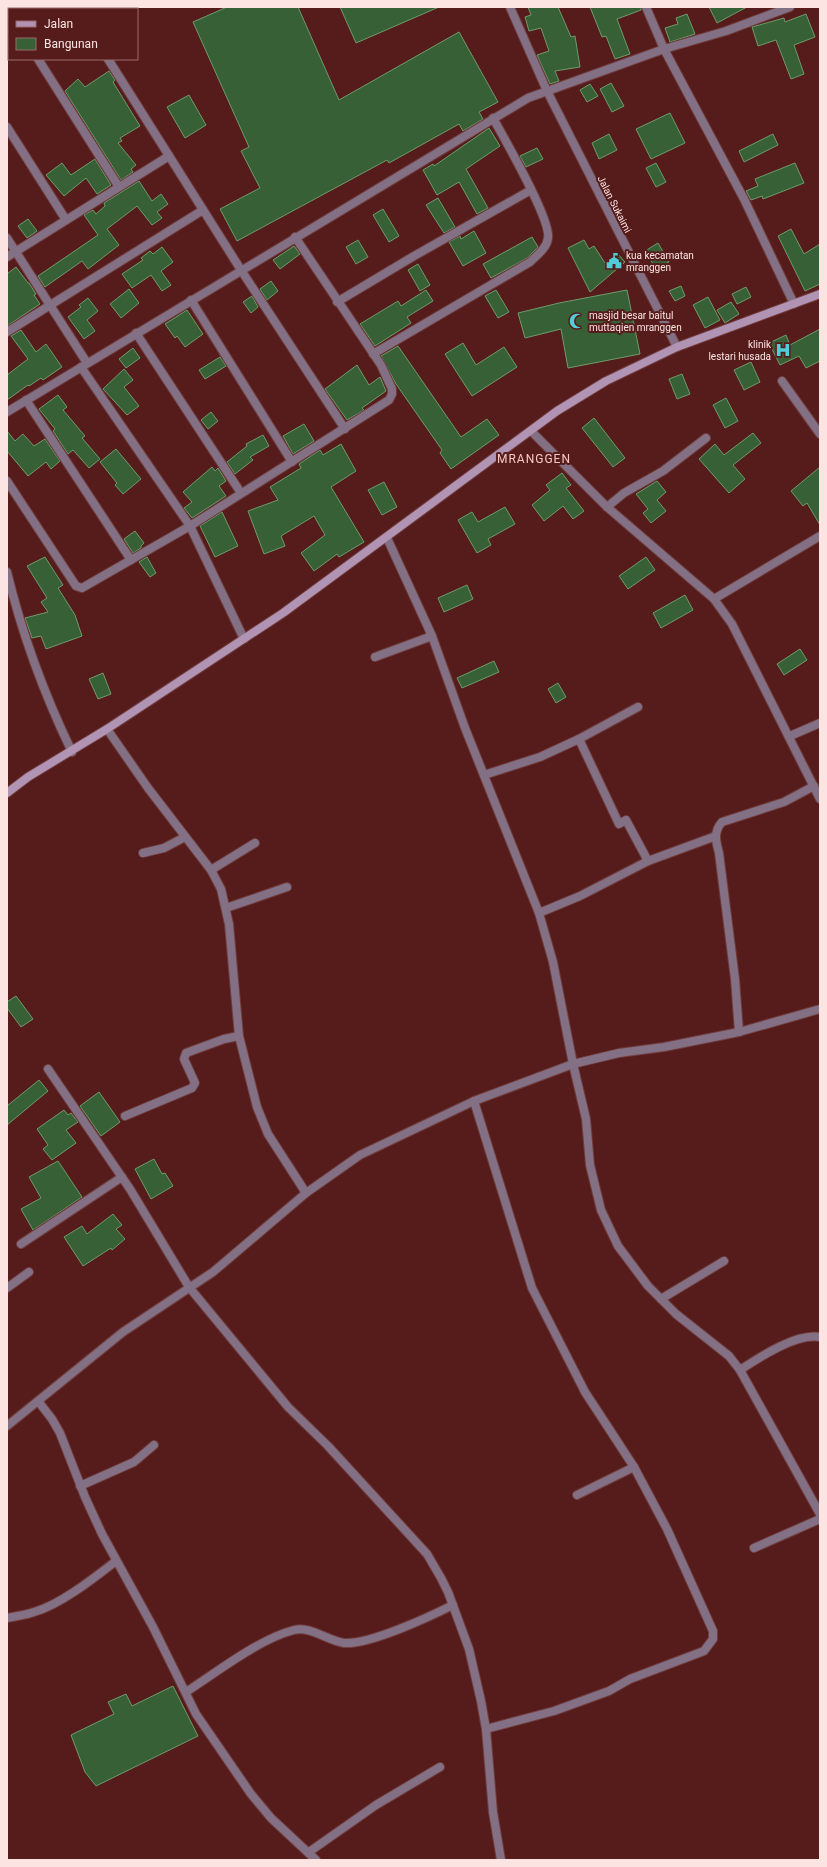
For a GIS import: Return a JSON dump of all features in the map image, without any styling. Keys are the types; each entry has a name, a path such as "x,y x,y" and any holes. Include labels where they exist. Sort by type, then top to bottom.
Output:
{"main road":[{"path":"7,793 28,777 72,752 244,639 387,538 558,411 606,381 677,347 820,294"}],"street":[{"name":"Jalan Sukaimi","path":"510,7 547,91 677,347"},
{"path":"646,7 664,49 744,199 794,304"},
{"path":"7,412 295,237 528,98 664,49 726,30 790,7"},
{"path":"39,60 119,187"},
{"path":"109,60 241,270 345,429"},
{"path":"372,354 530,262 544,249 549,238 531,190 493,118"},
{"path":"7,127 66,220"},
{"path":"7,257 169,156"},
{"path":"338,302 414,256 531,190"},
{"path":"7,332 203,210"},
{"path":"7,481 79,588 87,586 190,526 389,400 392,394 388,379 295,237"},
{"path":"7,238 84,365 190,526 244,639"},
{"path":"191,300 292,462"},
{"path":"136,334 241,493"},
{"path":"782,381 820,434"},
{"path":"26,400 131,560"},
{"path":"531,431 607,507 714,599 732,624 790,736 820,799"},
{"path":"607,507 624,493 663,471 706,438"},
{"path":"714,599 820,536"},
{"path":"387,538 432,636 465,728 539,913 553,962 573,1064 586,1118 590,1165 600,1210 618,1246 633,1269 661,1299 698,1333 729,1356 740,1370 820,1514"},
{"path":"7,572 18,616 27,642 46,694 72,752"},
{"path":"375,657 432,636"},
{"path":"484,775 540,757 579,739 638,707"},
{"path":"790,736 820,722"},
{"path":"107,729 185,838 211,870 221,889 226,908 239,1036 257,1107 268,1134 306,1193"},
{"path":"579,739 619,824 626,820 648,861"},
{"path":"738,1032 735,979 716,836 717,828 722,822 784,802 814,786"},
{"path":"539,913 580,896 648,861 716,836"},
{"path":"143,853 164,848 185,838"},
{"path":"211,870 255,843"},
{"path":"226,908 287,887"},
{"path":"7,1426 123,1332 213,1272 306,1193 360,1155 474,1100 573,1064 619,1053 664,1047 738,1032 820,1008"},
{"path":"125,1116 157,1104 194,1086 194,1079 184,1059 188,1052 239,1036"},
{"path":"48,1069 122,1177 189,1288 288,1407 328,1446 427,1554 448,1592 469,1649 486,1729 493,1812 501,1860"},
{"path":"474,1100 532,1288 585,1392 634,1467 667,1529 713,1631 713,1639 704,1651 630,1679 609,1691 554,1711 486,1729"},
{"path":"21,1244 122,1177"},
{"path":"661,1299 724,1261"},
{"path":"7,1288 29,1272"},
{"path":"740,1370 778,1347 802,1338 812,1336 820,1337"},
{"path":"38,1401 52,1419 60,1433 80,1486 116,1561 153,1627 196,1714 251,1794 292,1840 309,1852 316,1860"},
{"path":"80,1486 134,1462 154,1445"},
{"path":"577,1495 634,1467"},
{"path":"754,1548 820,1519"},
{"path":"7,1618 36,1612 52,1604 87,1583 116,1561"},
{"path":"186,1692 274,1638 296,1630 331,1638 342,1643 356,1643 420,1621 453,1606"},
{"path":"309,1852 376,1805 440,1767"}],"building":[{"path":"227,7 298,7 339,100 459,32 498,102 479,112 483,119 463,131 459,124 389,163 387,160 237,241 220,209 260,188 241,151 249,147 193,22"},
{"path":"340,7 439,7 356,43"},
{"path":"528,7 558,7 571,37 575,36 580,67 555,71 559,81 550,84 537,55 549,51 541,28 529,31 525,17 531,15"},
{"path":"590,7 641,7 641,10 617,19 630,54 615,59 606,36 602,37"},
{"path":"709,7 747,7 717,23"},
{"path":"687,14 695,34 670,42 665,28 678,24 676,18"},
{"path":"806,14 815,37 794,45 804,74 791,79 776,40 758,46 752,27 784,18 785,22"},
{"path":"109,71 115,80 113,82 140,126 120,138 122,141 118,143 136,165 131,169 133,172 121,180 65,91 78,79 85,87"},
{"path":"611,83 624,106 612,112 600,89"},
{"path":"590,84 598,96 587,102 580,90"},
{"path":"189,95 206,125 185,138 167,107"},
{"path":"670,113 685,143 651,159 636,129"},
{"path":"489,128 500,146 466,169 488,208 477,214 459,182 437,195 423,170 433,164 434,166"},
{"path":"609,134 617,150 599,159 592,143"},
{"path":"773,134 778,145 744,162 739,151"},
{"path":"537,148 543,159 526,167 520,156"},
{"path":"95,159 111,185 97,194 86,178 64,196 46,175 62,163 71,175"},
{"path":"656,163 666,182 656,187 646,168"},
{"path":"795,163 804,183 763,199 762,196 751,200 746,191 758,186 755,179"},
{"path":"139,181 152,201 161,194 168,204 157,212 162,218 152,225 137,206 107,229 119,245 88,269 82,261 45,287 38,276 98,235 84,215 93,210 96,214 105,206 104,203"},
{"path":"438,198 455,227 444,233 426,205"},
{"path":"383,209 399,236 389,242 373,215"},
{"path":"28,219 37,231 27,238 18,226"},
{"path":"791,229 804,254 820,244 820,284 805,291 778,236"},
{"path":"474,231 486,253 463,266 449,242 460,236 461,239"},
{"path":"532,237 538,247 527,258 491,278 483,264"},
{"path":"358,240 368,257 356,264 346,247"},
{"name":"kua kecamatan mranggen","path":"584,240 589,249 594,246 605,263 617,253 625,262 590,292 568,248"},
{"path":"658,243 669,262 656,269 645,251"},
{"path":"294,246 300,254 280,269 273,260"},
{"path":"162,247 173,262 161,271 171,285 162,291 151,275 132,288 122,274 143,260 141,258 150,251 153,254"},
{"path":"418,264 430,285 420,291 408,270"},
{"path":"16,267 29,283 40,304 7,326 7,274"},
{"path":"271,281 278,291 267,300 260,289"},
{"path":"681,286 685,296 675,301 669,291"},
{"path":"746,287 751,297 737,304 732,294"},
{"path":"129,289 139,303 121,318 110,304"},
{"path":"426,290 433,301 407,317 411,323 375,346 360,324 398,301 401,306"},
{"path":"496,290 509,312 498,318 485,296"},
{"name":"masjid besar baitul muttaqien mranggen","path":"627,290 640,354 568,368 561,329 525,338 518,313 559,303"},
{"path":"252,296 258,307 251,313 243,302"},
{"path":"708,297 720,320 705,328 693,305"},
{"path":"88,298 98,311 87,320 95,331 84,339 68,317 81,307 79,305"},
{"path":"731,302 739,314 725,323 717,310"},
{"path":"187,310 203,334 185,347 177,336 175,338 165,324"},
{"path":"820,329 820,361 806,368 799,356 780,365 769,343 786,335 790,345"},
{"path":"21,330 36,352 46,344 62,367 43,380 41,378 29,386 28,385 7,400 7,375 28,359 11,336"},
{"path":"463,343 476,365 504,347 517,367 472,396 445,354"},
{"path":"398,346 461,437 487,419 499,435 451,469 440,453 442,450 396,384 381,356"},
{"path":"133,348 140,358 126,368 119,359"},
{"path":"220,357 226,366 205,379 199,370"},
{"path":"751,362 760,382 744,390 734,370"},
{"path":"357,365 369,385 380,377 386,391 362,408 364,410 347,420 325,389"},
{"path":"124,369 133,380 124,387 139,406 127,415 103,389"},
{"path":"682,374 690,394 677,399 669,379"},
{"path":"58,395 67,407 63,410 85,436 82,438 100,459 89,468 73,450 68,454 53,431 55,429 39,409"},
{"path":"726,398 738,421 725,428 713,405"},
{"path":"211,412 218,421 208,429 201,420"},
{"path":"594,418 625,458 613,467 582,428"},
{"path":"304,424 314,441 293,454 283,436"},
{"path":"7,431 15,441 23,434 34,446 45,439 60,461 51,469 46,462 28,476 7,451"},
{"path":"753,433 761,443 733,465 745,479 729,493 699,459 715,444 724,455"},
{"path":"263,435 269,446 250,457 253,460 235,474 227,462 247,446 246,444"},
{"path":"341,444 356,471 331,487 364,542 339,557 337,554 314,571 301,553 325,535 314,516 281,536 285,546 264,554 248,511 278,500 270,487 301,468 299,464 320,450 323,455"},
{"path":"116,449 141,479 123,494 115,485 117,483 100,462"},
{"path":"212,467 215,471 218,468 226,481 219,486 226,496 192,518 184,508 192,502 183,492"},
{"path":"820,467 820,525 807,503 803,506 791,491"},
{"path":"562,473 571,485 566,488 584,511 573,519 563,506 544,521 532,505 550,490 546,485"},
{"path":"657,481 666,492 657,500 666,511 651,523 643,513 648,509 636,494"},
{"path":"384,482 397,507 382,515 368,490"},
{"path":"505,507 515,524 488,539 491,545 477,553 458,520 472,512 478,522"},
{"path":"222,512 238,546 215,557 200,526"},
{"path":"135,531 144,543 141,548 133,553 124,539"},
{"path":"45,557 63,585 58,588 75,615 82,636 46,649 41,636 32,638 25,618 48,612 41,602 47,598 27,566"},
{"path":"147,557 156,573 150,577 139,562"},
{"path":"646,557 655,570 628,589 619,576"},
{"path":"467,585 473,599 444,612 438,598"},
{"path":"685,595 693,610 661,628 653,613"},
{"path":"800,649 807,660 784,675 777,664"},
{"path":"494,661 499,672 462,688 457,678"},
{"path":"103,673 111,694 98,699 89,679"},
{"path":"558,683 566,697 556,703 548,689"},
{"path":"16,996 33,1019 21,1027 7,1008 7,1002"},
{"path":"39,1080 48,1091 7,1125 7,1106"},
{"path":"99,1092 120,1122 101,1136 80,1106"},
{"path":"64,1110 68,1115 71,1113 78,1122 66,1130 76,1143 52,1160 43,1149 48,1145 37,1129"},
{"path":"154,1159 162,1174 165,1173 173,1186 151,1199 135,1169"},
{"path":"58,1161 82,1197 33,1230 21,1209 41,1198 29,1177"},
{"path":"113,1214 122,1225 116,1229 125,1239 112,1250 111,1248 83,1266 64,1237 82,1226 87,1234"},
{"path":"173,1686 198,1736 96,1786 85,1772 71,1735 114,1714 108,1702 126,1694 132,1706"}],"place":[{"name":"kua kecamatan mranggen","path":"614,261"},
{"name":"masjid besar baitul muttaqien mranggen","path":"577,321"},
{"name":"klinik lestari husada","path":"783,350"}],"district":[{"name":"MRANGGEN","path":"534,459"}]}
